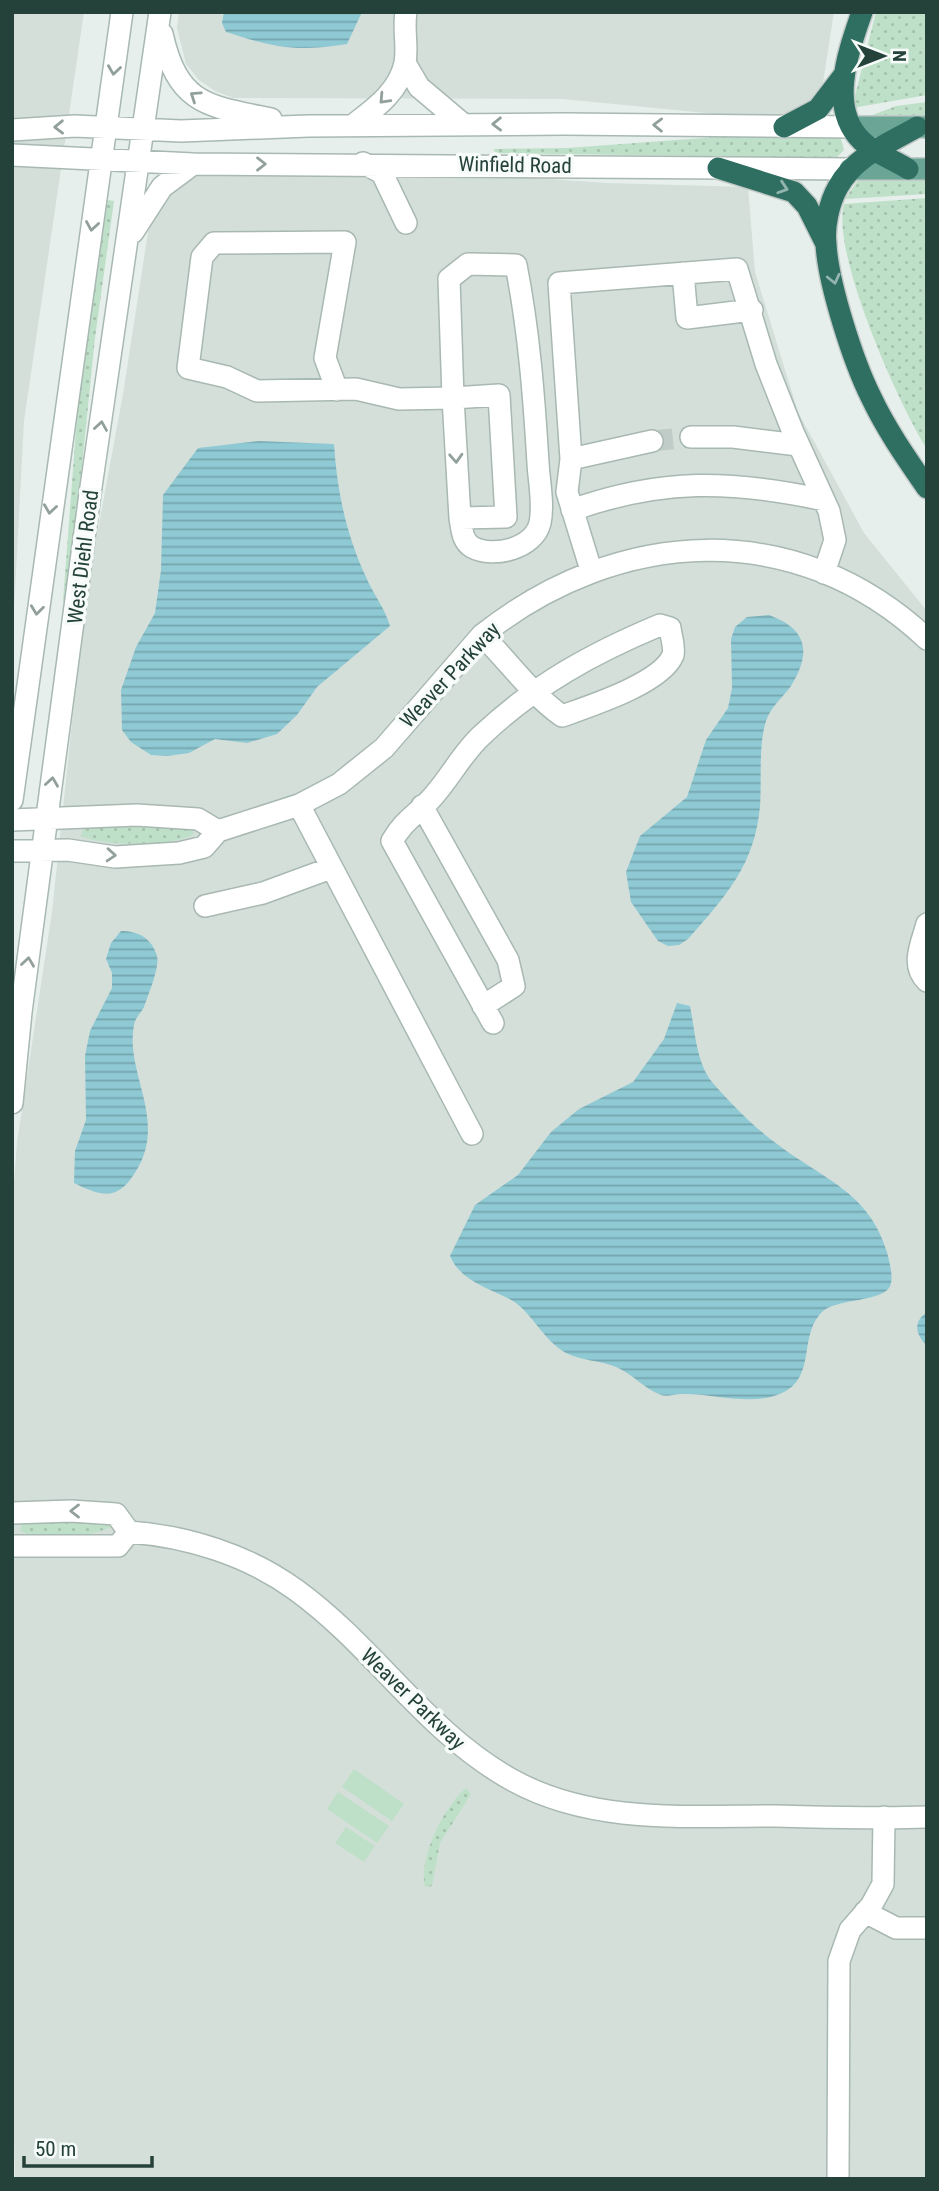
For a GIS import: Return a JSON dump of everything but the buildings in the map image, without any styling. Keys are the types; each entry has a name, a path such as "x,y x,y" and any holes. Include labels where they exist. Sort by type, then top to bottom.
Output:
{"highway":[{"path":"862,12 845,74 845,112 861,141 918,169"},
{"path":"784,127 818,109 845,74"},
{"path":"826,244 828,213 837,188 850,169 876,150 922,127"},
{"path":"718,168 794,192 807,206 826,244 848,336 871,397 927,488"}],"main road":[{"name":"Winfield Road","path":"853,127 922,127"},
{"name":"Winfield Road","path":"850,169 918,169"}],"street":[{"name":"West Diehl Road","path":"12,800 122,12"},
{"path":"352,126 384,101 405,63 407,12"},
{"name":"West Diehl Road","path":"12,1103 43,850 160,16"},
{"path":"160,16 169,64 185,89 203,102 223,109 308,126"},
{"path":"405,63 419,87 464,125"},
{"name":"Winfield Road","path":"12,130 75,127 143,130 464,125 853,127"},
{"name":"Winfield Road","path":"12,155 192,164 363,163 850,169"},
{"path":"363,163 382,173 406,223"},
{"path":"127,242 162,187 192,164"},
{"path":"337,390 325,358 345,242 214,243 202,257 188,368 227,377 257,391 362,390 399,399 499,395 506,517 460,519"},
{"path":"468,264 516,265 526,316 537,438 540,524 527,544 512,549 481,549 471,547 463,537 453,398 449,279 468,264"},
{"path":"592,570 567,492 571,459 559,283 737,269 752,310 766,363 798,445 824,500 835,540 824,573"},
{"path":"682,273 687,318 752,310"},
{"path":"691,437 733,437 798,445"},
{"path":"571,459 652,441"},
{"path":"572,510 617,494 680,484 769,488 824,500"},
{"name":"Weaver Parkway","path":"12,851 43,850 115,857 179,853 204,847 218,831 299,805 339,784 384,748 482,635 528,600 592,570 620,561 680,551 753,554 824,573 900,615 927,639"},
{"path":"422,806 508,960 514,986 488,1014 392,841 405,820 422,806 480,736 534,692 600,650 660,625 670,628 674,653 664,670 607,700 562,716 534,692 482,635"},
{"path":"299,805 472,1134"},
{"path":"12,820 137,815 198,819 218,831"},
{"path":"205,906 263,893 331,868"},
{"path":"927,924 917,962 919,973 927,981"},
{"path":"12,1513 71,1511 116,1514 128,1532 117,1546 12,1546"},
{"name":"Weaver Parkway","path":"128,1532 157,1534 200,1544 274,1576 332,1621 459,1747 515,1782 559,1801 627,1814 927,1817"},
{"path":"838,2179 839,1961 850,1930 883,1884 884,1817"},
{"path":"865,1912 896,1928 927,1928"}],"shaded area":[{"path":"12,12 84,12 24,421 12,646"},
{"path":"179,12 834,12 821,95 800,110 780,116 726,115 563,99 233,98 215,91 199,80 186,64 177,28"},
{"path":"202,173 459,173 607,183 748,187 755,272 798,412 864,533 927,611 927,2179 15,2179 12,2055 12,1210 17,1142 52,912 85,600 123,394 149,226 166,195"}],"green space":[{"path":"876,12 927,12 927,95 852,108"},
{"path":"927,102 927,116 870,116 896,106"},
{"path":"731,136 834,136 841,139 844,150 836,158 495,153 494,149 567,148"},
{"path":"859,179 927,179 927,194 845,199"},
{"path":"927,198 927,449 900,398 870,328 847,256 843,227 844,204"},
{"path":"108,200 114,201 95,338 68,602 63,601 83,338"},
{"path":"125,823 191,827 194,833 173,841 139,844 105,842 81,836 84,828"},
{"path":"50,1520 113,1524 101,1531 66,1538 42,1537 20,1531 22,1524"},
{"path":"354,1769 404,1804 392,1821 342,1787"},
{"path":"466,1788 471,1794 440,1843 432,1886 425,1887 425,1862 429,1848 449,1807"},
{"path":"338,1792 389,1826 377,1843 327,1809"},
{"path":"346,1827 375,1846 364,1862 335,1843"}],"water":[{"path":"224,12 362,12 347,44 299,48 259,42 226,32 222,23"},
{"path":"259,441 334,444 337,479 348,528 359,561 390,626 317,687 297,715 277,734 247,743 215,739 189,753 151,755 131,742 122,730 121,690 136,647 155,613 161,570 163,495 198,448"},
{"path":"769,615 791,627 802,643 803,652 798,674 766,721 761,752 760,806 752,846 736,879 714,909 688,939 679,945 668,946 658,941 631,902 626,872 640,836 687,797 706,740 728,708 732,688 731,639 735,627 747,617"},
{"path":"121,931 133,932 148,940 157,956 151,988 135,1022 133,1044 148,1120 147,1139 142,1159 130,1180 117,1191 104,1194 74,1183 75,1151 86,1120 85,1056 90,1031 112,988 112,973 106,959 111,943"},
{"path":"677,1003 690,1006 699,1055 712,1082 769,1138 856,1201 879,1231 889,1259 891,1283 888,1289 872,1297 829,1307 822,1312 811,1333 800,1377 793,1386 770,1397 745,1399 694,1394 664,1396 616,1367 572,1356 558,1348 520,1306 469,1278 461,1272 450,1256 475,1205 518,1175 551,1132 579,1109 633,1082 664,1039"},
{"path":"927,1312 927,1346 917,1328 919,1320"}],"tunnel":[{"path":"652,441 691,437"}]}
